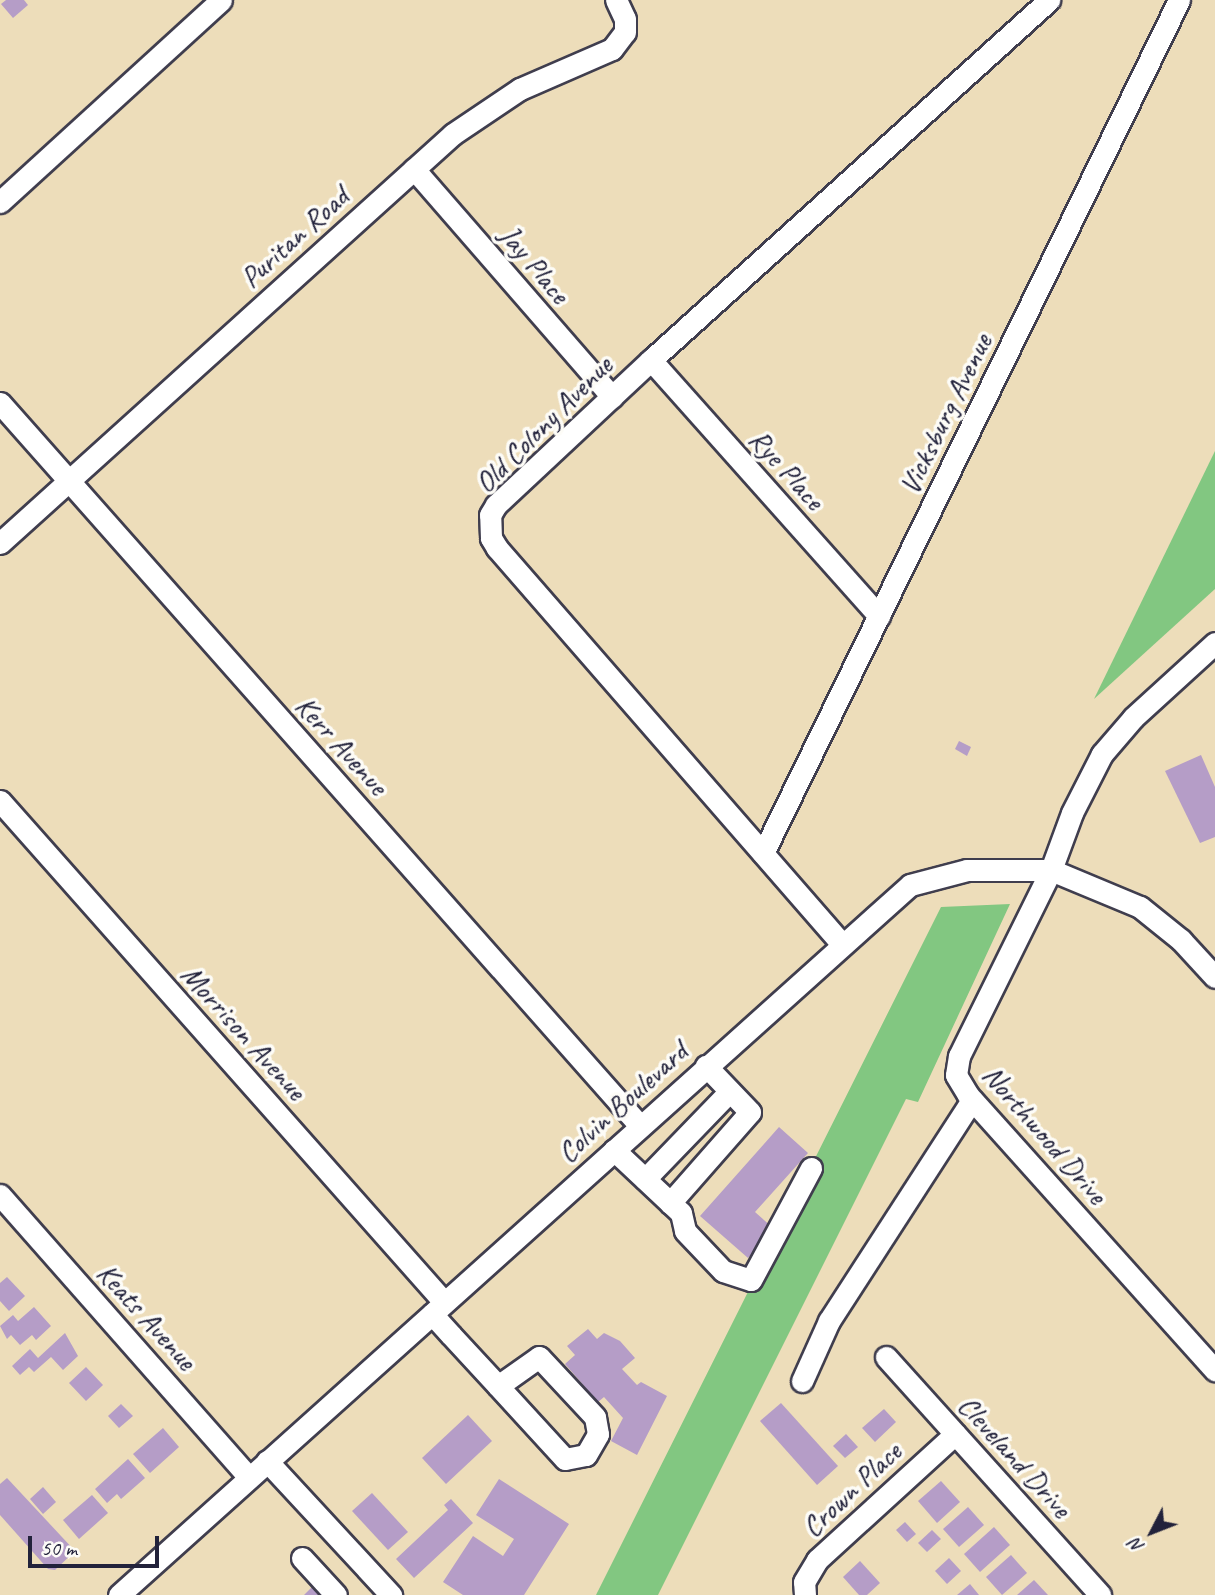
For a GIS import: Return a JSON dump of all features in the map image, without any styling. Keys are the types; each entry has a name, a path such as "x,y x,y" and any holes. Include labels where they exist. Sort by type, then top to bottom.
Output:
{"street":[{"path":"0,202 221,0"},
{"name":"Puritan Road","path":"0,543 453,134 510,94 612,49 625,32 625,19 616,0"},
{"name":"Old Colony Avenue","path":"841,943 491,538 490,515 496,505 651,360 1049,0"},
{"name":"Vicksburg Avenue","path":"762,853 1179,0"},
{"name":"Jay Place","path":"414,169 612,397"},
{"name":"Rye Place","path":"651,360 879,616"},
{"name":"Kerr Avenue","path":"0,403 640,1126"},
{"name":"Northwood Drive","path":"1215,643 1133,718 1101,754 1072,813 1051,870 959,1055 958,1082 1215,1370"},
{"name":"Morrison Avenue","path":"0,802 438,1308 498,1386 565,1459 586,1455 598,1434 595,1417 539,1357 498,1386"},
{"name":"Colvin Boulevard","path":"119,1595 892,896 929,876 967,870 1051,870 1140,907 1181,940 1215,977"},
{"path":"670,1203 750,1112 706,1066"},
{"path":"645,1179 730,1091"},
{"path":"802,1381 829,1321 972,1100"},
{"path":"614,1150 681,1213 685,1231 723,1271 751,1280 811,1168"},
{"name":"Keats Avenue","path":"0,1195 249,1477"},
{"name":"Cleveland Drive","path":"886,1357 1100,1595"},
{"name":"Crown Place","path":"805,1595 804,1582 817,1560 955,1434"},
{"path":"267,1461 391,1595"},
{"path":"302,1558 336,1595"}],"green space":[{"path":"1215,451 1215,589 1094,699"},
{"path":"1010,904 918,1102 906,1099 658,1595 596,1595 941,907"}],"building":[{"path":"6,0 24,0 28,5 13,18 1,4"},
{"path":"959,741 971,747 967,756 955,749"},
{"path":"1201,755 1215,787 1215,837 1200,843 1165,771"},
{"path":"779,1127 808,1153 755,1212 774,1229 748,1258 700,1216"},
{"path":"7,1277 25,1296 9,1311 0,1301 0,1283"},
{"path":"34,1307 51,1326 36,1340 32,1335 20,1345 11,1335 7,1339 0,1326 13,1315 18,1321"},
{"path":"588,1329 597,1339 604,1333 620,1341 635,1358 622,1369 637,1385 641,1382 667,1396 637,1455 611,1441 623,1418 604,1397 598,1402 565,1364 575,1355 567,1346"},
{"path":"65,1333 78,1356 63,1370 51,1357 34,1372 29,1367 20,1375 12,1366 30,1349 38,1358"},
{"path":"86,1367 103,1385 86,1401 69,1383"},
{"path":"781,1403 838,1466 817,1485 760,1421"},
{"path":"121,1404 133,1416 119,1428 108,1416"},
{"path":"884,1409 896,1422 875,1442 862,1428"},
{"path":"468,1415 492,1441 446,1484 422,1458"},
{"path":"163,1428 179,1447 150,1473 133,1454"},
{"path":"846,1434 858,1447 845,1458 833,1446"},
{"path":"128,1459 145,1478 121,1499 117,1494 107,1503 95,1489"},
{"path":"7,1478 75,1551 55,1570 48,1569 0,1515 0,1484"},
{"path":"499,1479 569,1524 524,1595 463,1595 443,1582 473,1536 503,1556 514,1539 476,1515"},
{"path":"941,1481 960,1502 937,1523 918,1501"},
{"path":"43,1487 56,1502 43,1514 30,1499"},
{"path":"372,1493 408,1532 388,1550 352,1511"},
{"path":"92,1495 108,1513 79,1539 63,1520"},
{"path":"451,1499 473,1523 414,1578 396,1559 448,1510 444,1505"},
{"path":"968,1507 984,1525 959,1547 943,1529"},
{"path":"905,1522 916,1534 907,1542 896,1530"},
{"path":"994,1527 1010,1545 980,1572 964,1554"},
{"path":"932,1530 941,1539 927,1552 918,1543"},
{"path":"1011,1555 1027,1573 1002,1595 986,1577"},
{"path":"949,1558 961,1571 947,1584 935,1571"},
{"path":"860,1561 880,1583 867,1595 859,1595 843,1577"},
{"path":"1034,1580 1048,1595 1017,1595"},
{"path":"316,1583 327,1595 304,1595"},
{"path":"970,1584 979,1595 957,1595"}]}
